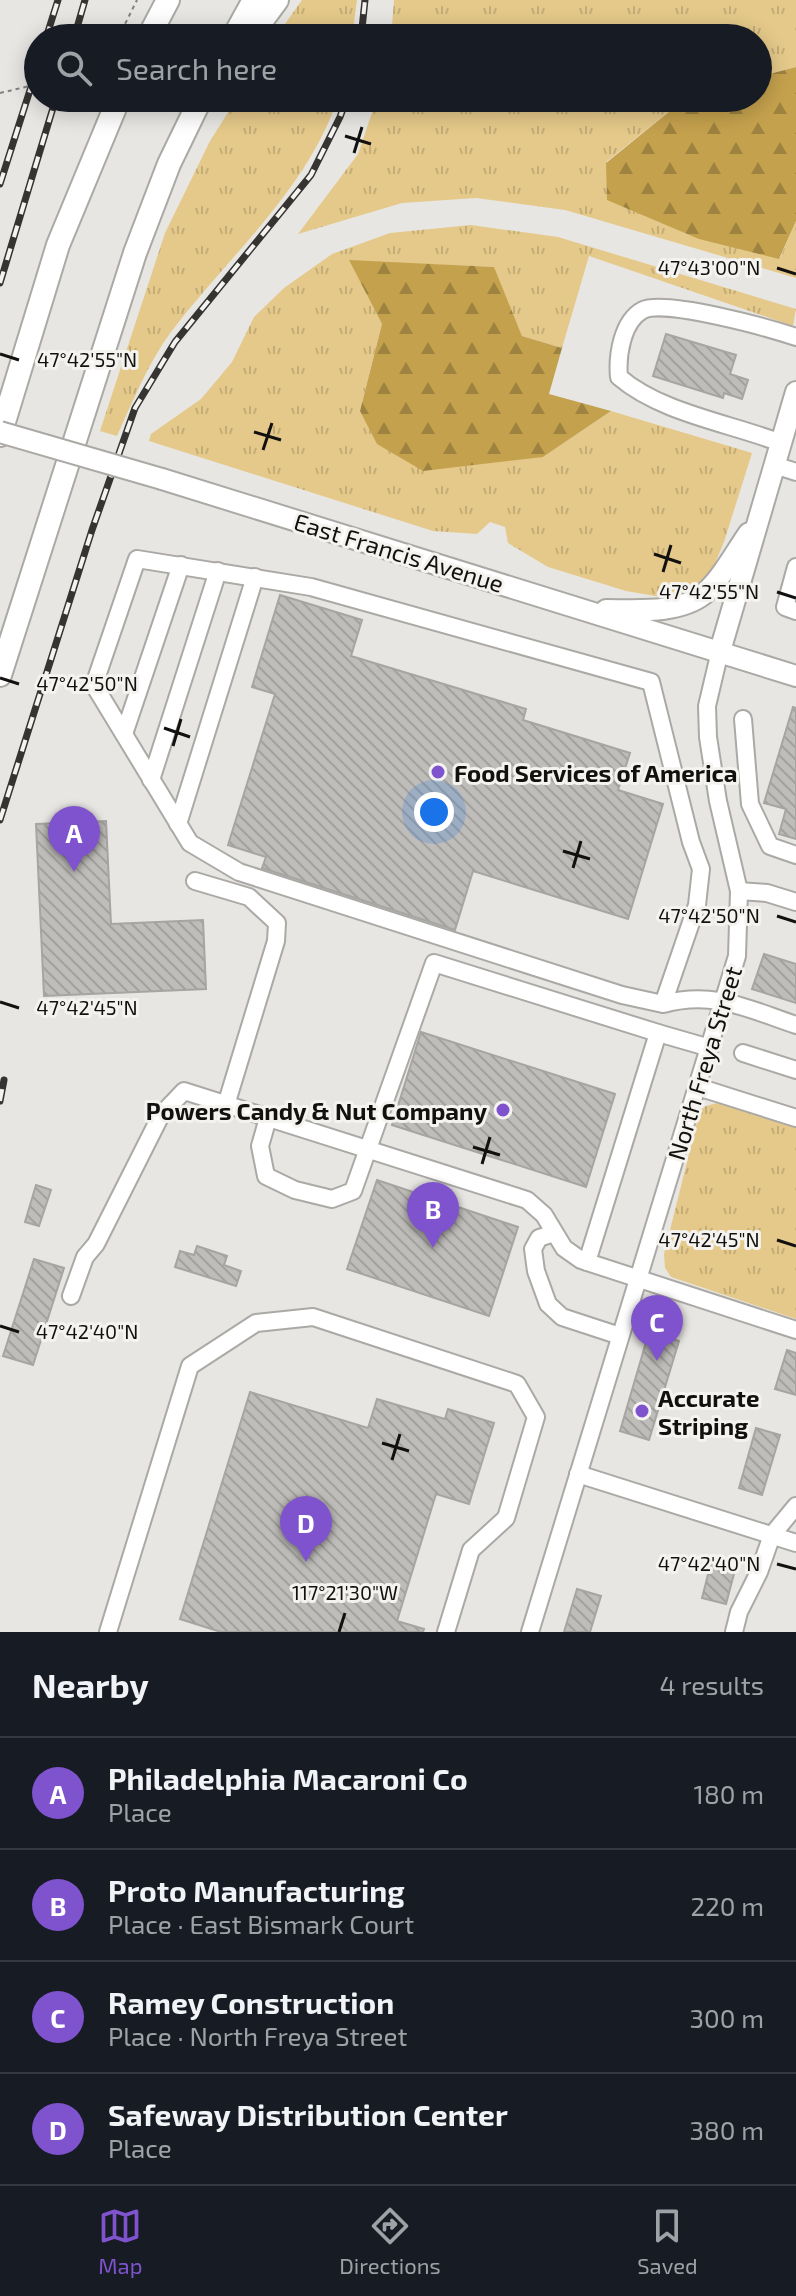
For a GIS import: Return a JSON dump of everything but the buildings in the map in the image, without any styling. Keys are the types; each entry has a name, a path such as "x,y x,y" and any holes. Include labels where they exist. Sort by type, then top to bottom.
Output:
{"highway":[{"path":"155,24 168,0"},
{"path":"241,24 254,0"},
{"path":"259,24 277,0"},
{"path":"0,434 58,245 113,112"},
{"path":"0,675 127,275 169,164 194,112"},
{"path":"169,164 201,112"}],"main road":[{"name":"North Freya Street","path":"720,651 796,392"},
{"name":"East Francis Avenue","path":"0,434 162,479 796,676"},
{"path":"586,610 643,610 694,600 712,585 758,520"}],"street":[{"path":"781,443 743,428 683,411 633,389 619,377 618,359 629,322 644,309 668,307 796,337"},
{"path":"774,465 796,472"},
{"path":"663,1004 697,905 701,869 691,842 651,682 311,587 137,559 94,685 190,843 239,872 622,995 663,1004 687,998 725,1001 796,1025"},
{"path":"124,734 181,565"},
{"path":"796,568 785,607 796,611"},
{"path":"151,780 218,571"},
{"path":"178,824 255,577"},
{"name":"North Freya Street","path":"530,1632 737,956 739,891 718,801 708,737 707,706 720,651"},
{"path":"743,719 750,804 770,846 796,855"},
{"path":"195,881 249,897 277,923 276,941 226,1105"},
{"path":"739,891 767,893 796,902"},
{"path":"268,1118 260,1146 266,1176 295,1190 332,1199 353,1191 434,963 710,1048"},
{"path":"587,1262 658,1033"},
{"path":"743,1053 796,1070"},
{"path":"698,1087 795,1115"},
{"path":"71,1296 85,1257 96,1244 161,1115 184,1091 527,1200 544,1215 564,1248 587,1262 796,1330"},
{"path":"554,1233 539,1238 533,1249 536,1271 548,1304 562,1317 620,1336"},
{"path":"108,1632 190,1366 256,1323 313,1317 517,1384 536,1417 506,1518 471,1550 446,1632"},
{"path":"578,1474 796,1543"},
{"path":"734,1632 739,1612 759,1572 772,1535 796,1506"}],"path":[{"path":"125,24 137,0"},
{"path":"0,93 24,87"}],"green space":[{"path":"302,0 357,0 354,24 285,24"},
{"path":"394,0 796,0 796,67 772,73 772,24 392,24"},
{"path":"796,67 796,221 779,259 699,239 607,200 606,163 669,112 772,112 772,73"},
{"path":"228,112 332,112 307,163 286,193 171,332 155,356 117,436 100,431 165,233 210,141"},
{"path":"372,112 668,112 606,162 780,258 796,221 796,278 565,210 476,198 402,203 298,234 358,154"},
{"path":"471,225 558,237 796,309 793,326 589,256 562,348 522,336 493,267 350,261 382,324 360,411 543,457 611,411 752,453 711,573 687,593 661,597 626,591 548,567 508,543 505,527 490,522 477,534 433,531 149,441 151,434 201,399 232,362 254,317 284,288 332,254 390,233"},
{"path":"349,260 494,267 522,336 562,348 549,394 611,411 543,457 423,471 377,444 360,411 382,324"},
{"path":"717,1103 796,1127 796,1319 671,1277 665,1268 664,1254 700,1110"}],"railway":[{"path":"50,24 58,0"},
{"path":"78,24 85,0"},
{"path":"362,24 365,0"},
{"path":"0,184 24,109"},
{"path":"0,283 52,112"},
{"path":"0,820 92,530 135,408 175,342 311,175 342,112"},
{"path":"0,1101 4,1080"}],"place":[{"name":"Food Services of America","path":"438,772"},
{"name":"Philadelphia Macaroni Co","path":"74,872"},
{"name":"Powers Candy & Nut Company","path":"503,1110"},
{"name":"Proto Manufacturing","path":"433,1248"},
{"name":"Ramey Construction","path":"657,1361"},
{"name":"Accurate Striping","path":"642,1411"},
{"name":"Safeway Distribution Center","path":"306,1562"}]}
